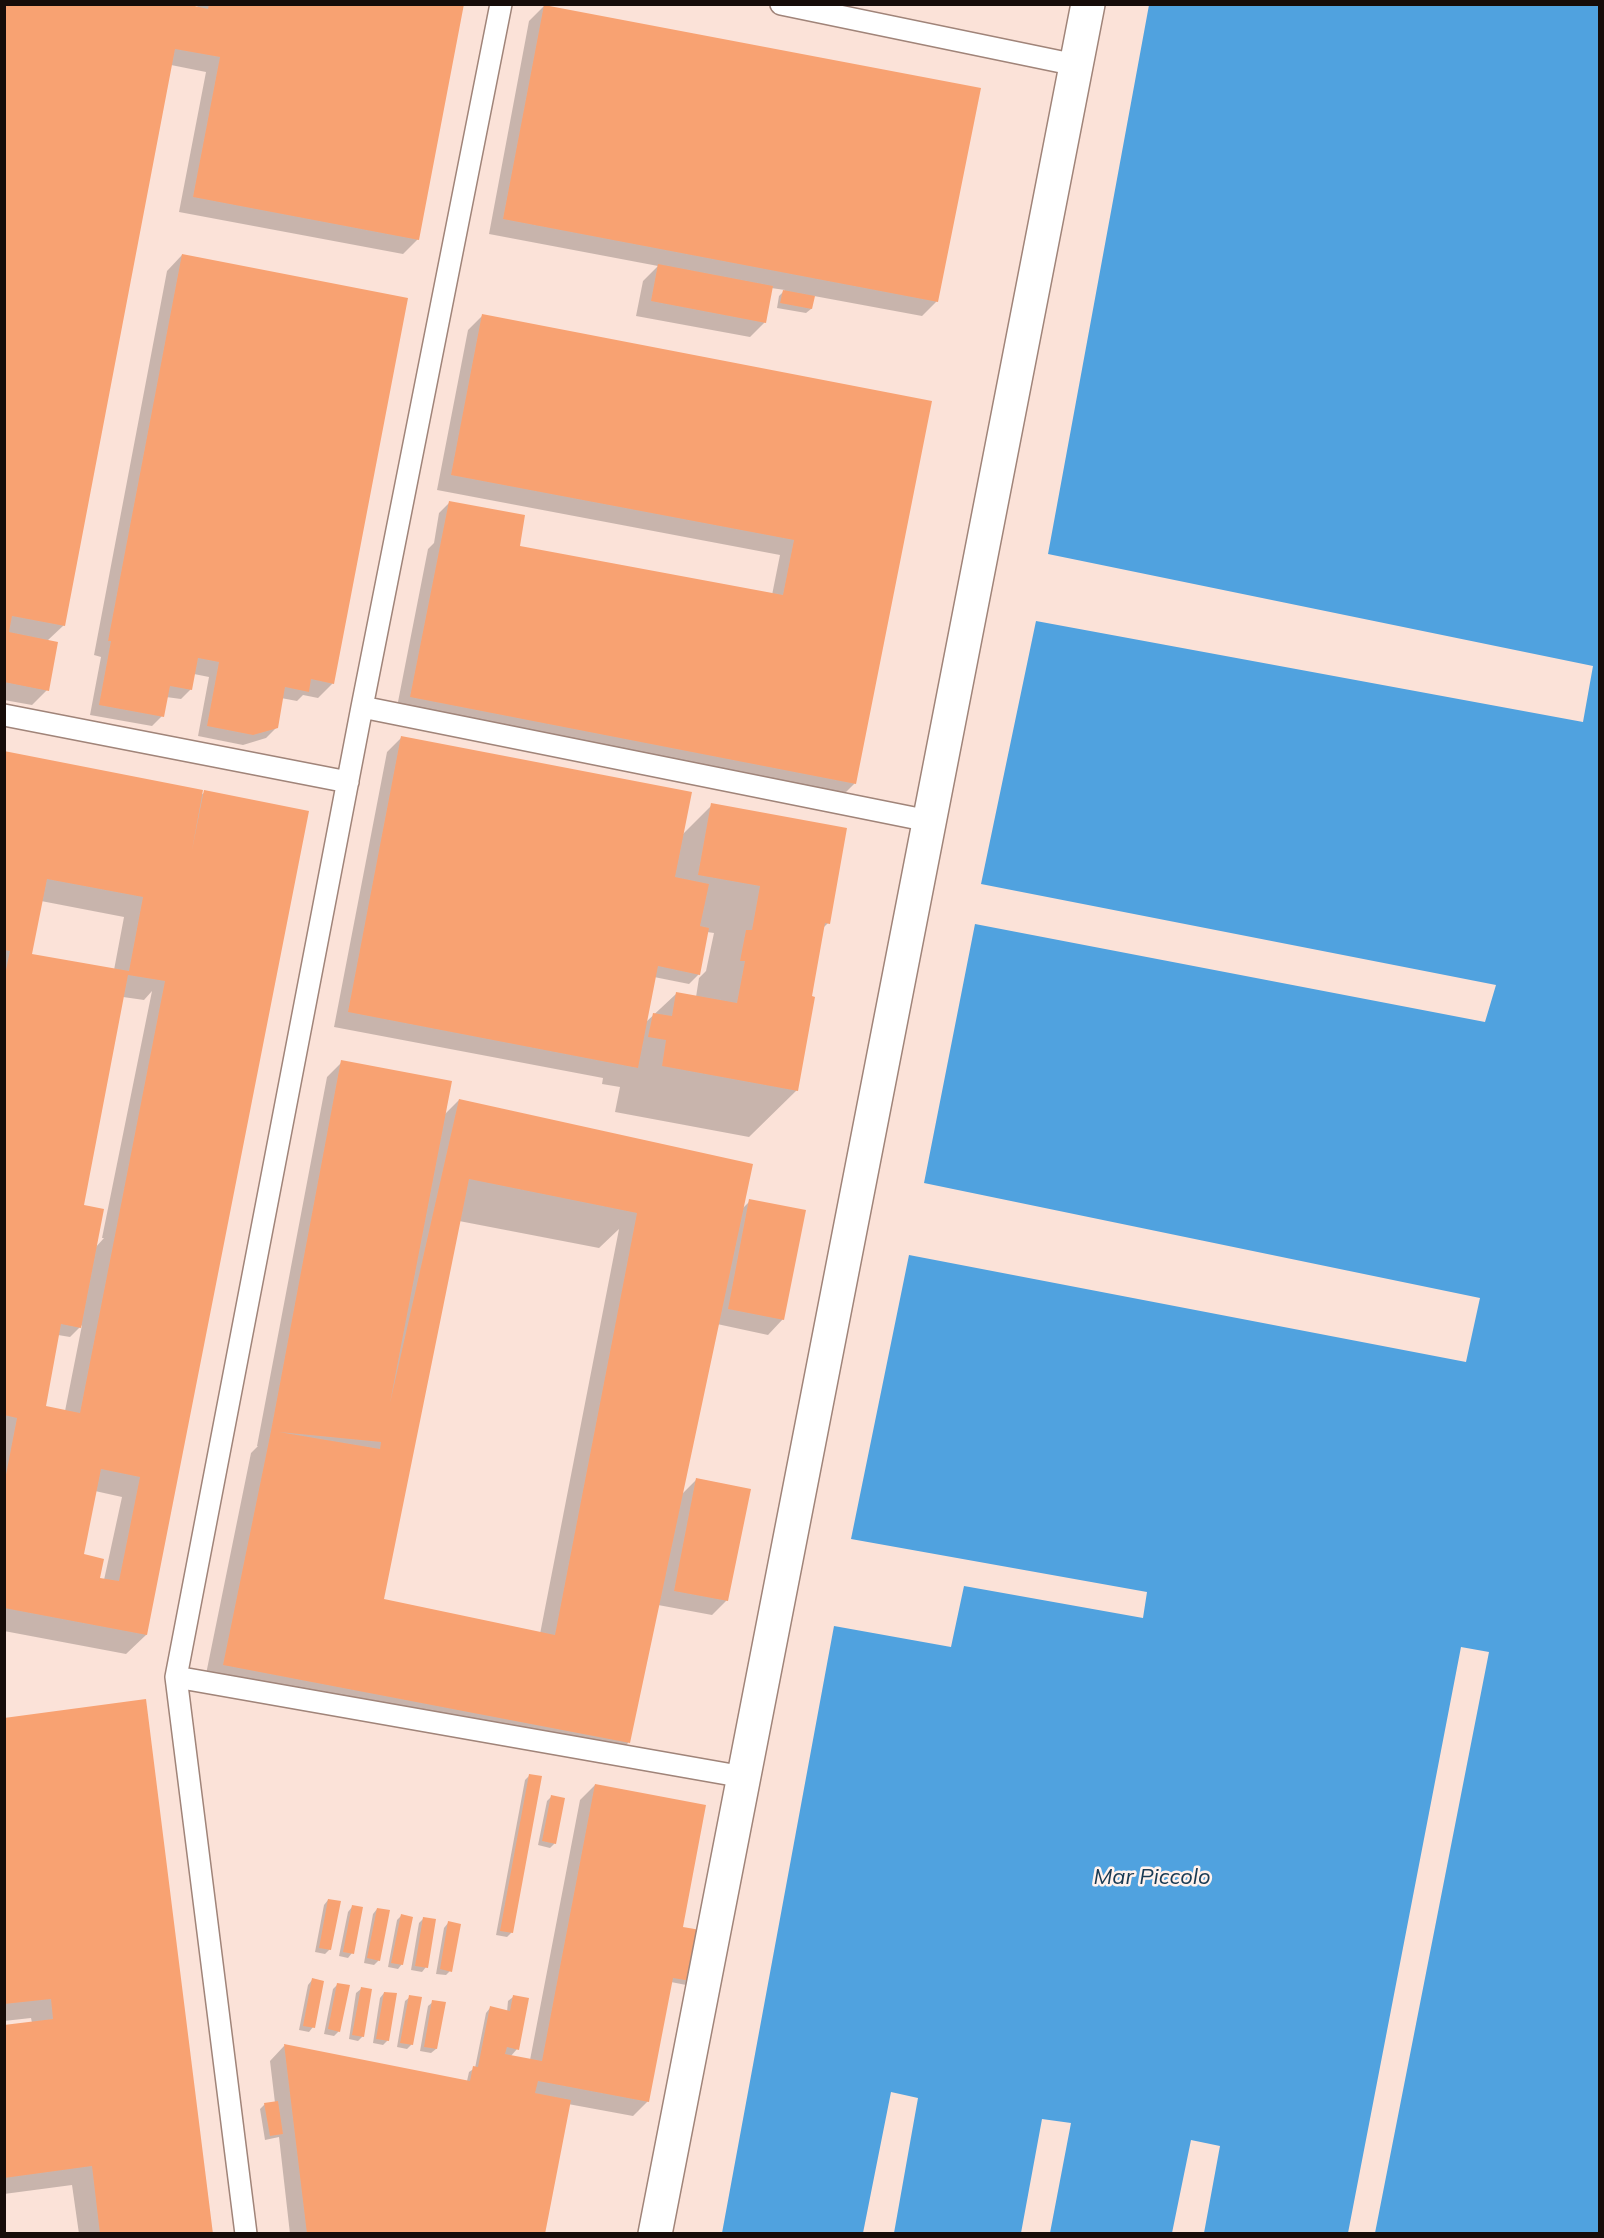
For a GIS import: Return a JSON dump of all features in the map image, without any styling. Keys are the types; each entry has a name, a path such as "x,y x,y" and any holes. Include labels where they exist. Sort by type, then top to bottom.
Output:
{"street":[{"path":"656,2234 1088,4"}],"lane":[{"path":"246,2234 176,1677 362,707 501,4"},
{"path":"781,4 1076,65"},
{"path":"362,707 929,821"},
{"path":"4,715 348,782"},
{"path":"176,1677 744,1777"}],"water":[{"name":"Mar Piccolo","path":"1149,5 1599,5 1599,2233 1375,2233 1489,1652 1461,1647 1348,2233 1204,2233 1220,2146 1191,2140 1172,2233 1050,2233 1071,2123 1042,2119 1021,2233 894,2233 918,2098 891,2092 863,2233 722,2233 834,1626 951,1647 964,1586 1143,1618 1147,1592 851,1539 909,1255 1466,1362 1480,1298 924,1183 975,924 1485,1022 1496,985 981,884 1036,621 1583,722 1593,666 1048,554"}],"building":[{"path":"4,4 186,4 208,9 209,4 464,4 419,240 193,197 220,57 175,49 65,626 12,616 9,632 58,642 49,691 4,682"},
{"path":"544,5 981,88 938,302 503,219"},
{"path":"182,254 408,298 334,684 311,679 309,692 285,687 278,728 253,735 207,726 219,662 198,658 192,690 170,686 164,717 99,705 111,641 108,641"},
{"path":"658,264 773,286 766,323 651,301"},
{"path":"783,290 815,296 812,309 780,303"},
{"path":"482,314 932,401 856,784 410,697 449,501 525,515 520,546 783,595 794,540 451,475"},
{"path":"401,736 692,792 675,877 709,884 700,926 709,928 700,975 658,966 638,1068 348,1012"},
{"path":"4,751 203,790 192,850 204,790 309,811 147,1635 4,1608 4,1485 17,1418 4,1415 4,979 10,951 4,950","holes":["47,879 143,897 129,971 32,954","128,975 165,981 80,1413 46,1406 61,1324 81,1328 104,1209 84,1205","101,1469 140,1477 119,1581 100,1578 104,1559 84,1554"]},
{"path":"711,803 847,828 830,924 825,923 812,996 815,997 798,1091 662,1066 666,1040 648,1037 653,1013 672,1016 676,992 737,1003 745,961 740,961 746,930 752,930 760,886 698,875"},
{"path":"341,1060 452,1081 390,1403 459,1099 753,1164 630,1743 223,1665 271,1431","holes":["469,1179 637,1213 555,1635 384,1599","279,1432 381,1442 380,1449"]},
{"path":"749,1199 806,1210 784,1320 728,1309"},
{"path":"696,1478 751,1489 728,1601 674,1591"},
{"path":"146,1699 213,2234 100,2234 92,2166 4,2178 4,2025 53,2019 51,1999 4,2004 4,1718"},
{"path":"529,1774 542,1776 513,1933 500,1931"},
{"path":"595,1784 706,1805 683,1927 706,1931 697,1982 673,1978 649,2102 538,2081 535,2093 571,2100 545,2234 307,2234 284,2044 470,2081 473,2066 478,2067 490,2006 510,2011 513,1995 529,1998 519,2050 507,2047 505,2054 542,2061"},
{"path":"551,1795 565,1798 556,1844 542,1841"},
{"path":"328,1899 341,1901 331,1950 319,1948"},
{"path":"352,1905 363,1907 354,1954 343,1952"},
{"path":"377,1908 390,1910 380,1961 367,1958"},
{"path":"401,1914 413,1917 403,1965 391,1963"},
{"path":"423,1917 436,1919 428,1968 415,1966"},
{"path":"448,1921 461,1924 452,1972 440,1969"},
{"path":"312,1978 324,1981 315,2028 303,2026"},
{"path":"337,1983 350,1985 340,2032 328,2029"},
{"path":"361,1987 372,1989 364,2037 352,2035"},
{"path":"384,1992 397,1993 389,2041 376,2039"},
{"path":"409,1995 422,1997 413,2045 400,2043"},
{"path":"432,2000 446,2002 437,2049 424,2047"},
{"path":"278,2101 283,2134 270,2136 264,2103"}]}
